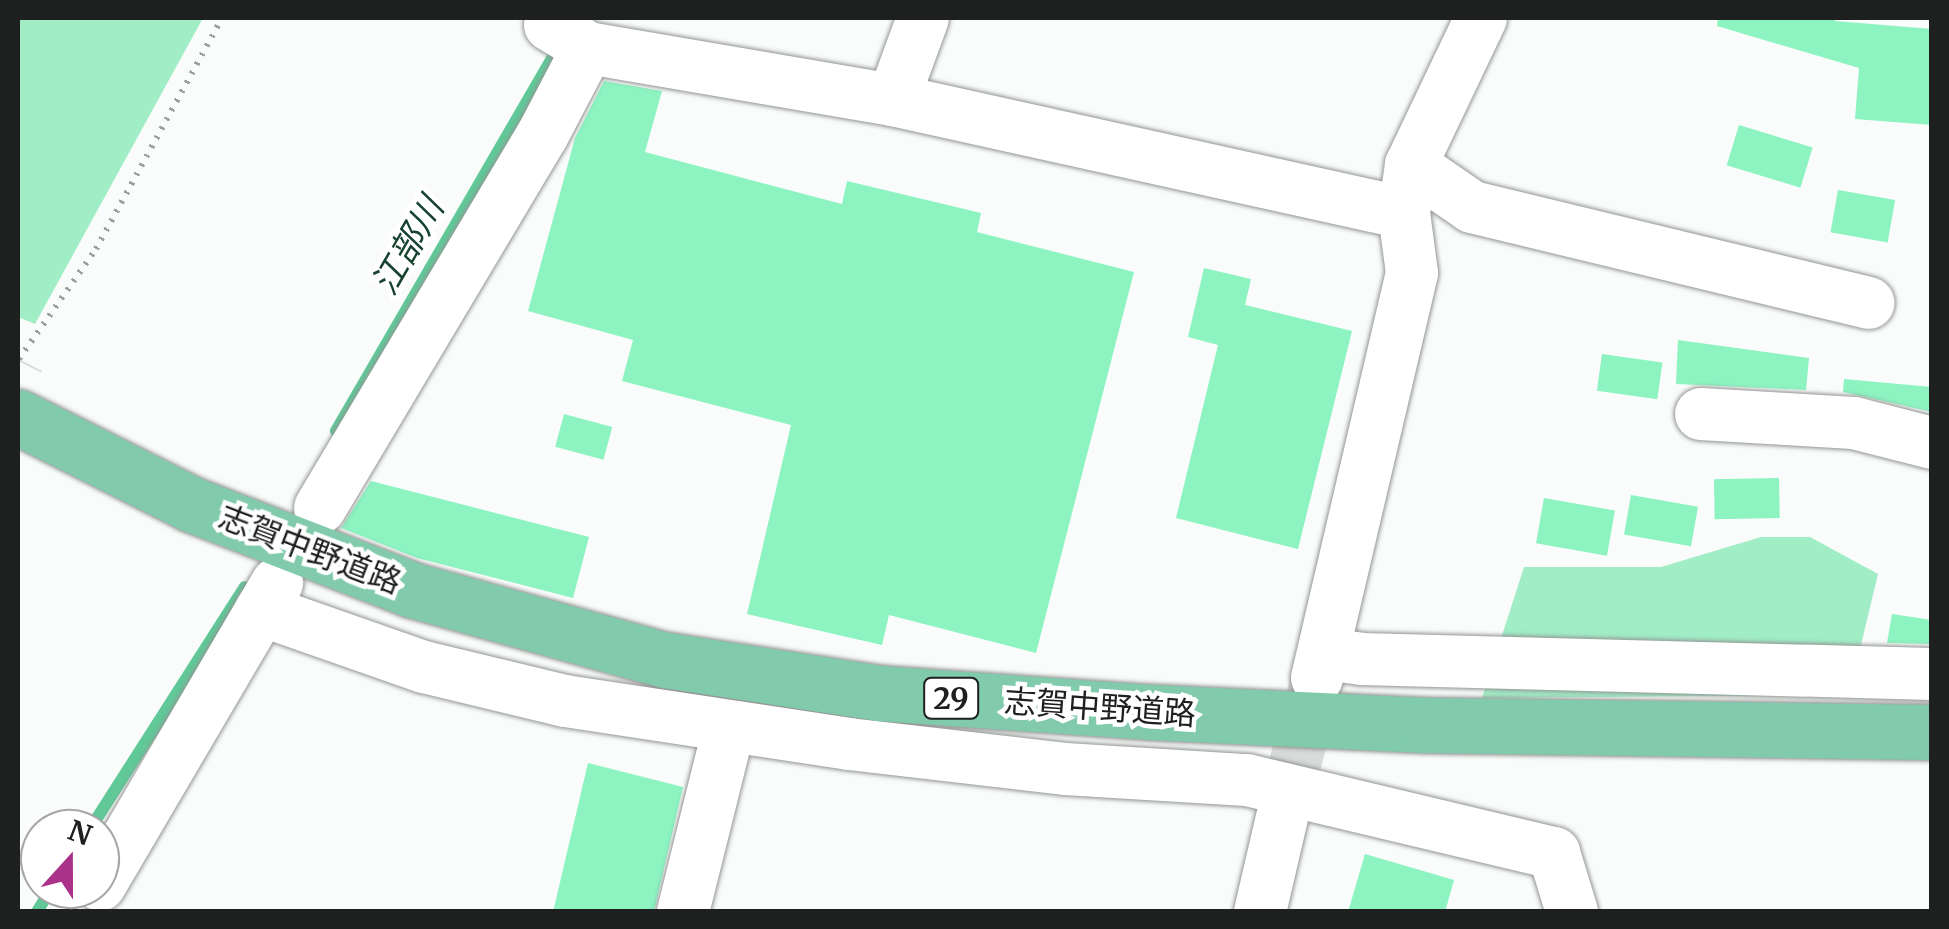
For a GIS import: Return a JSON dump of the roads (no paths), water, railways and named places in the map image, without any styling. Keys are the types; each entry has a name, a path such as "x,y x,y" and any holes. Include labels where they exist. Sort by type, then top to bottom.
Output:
{"main road":[{"name":"志賀中野道路","path":"18,418 192,504 413,590 666,660 878,693 1151,712 1426,726 1932,732"}],"street":[{"path":"893,100 924,18"},
{"path":"1481,18 1408,189 1412,273 1320,666 1380,660 1932,674"},
{"path":"320,508 542,136 571,33 893,100 1408,189 1472,208 1869,303"},
{"path":"1701,414 1854,423 1932,443"},
{"path":"120,851 269,597 424,666 565,701 729,727 1065,769 1246,780 1554,854 1572,912"},
{"path":"683,912 729,727"},
{"path":"1260,912 1288,792"}],"waterway":[{"name":"江部川","path":"336,431 559,46"},
{"name":"江部川","path":"103,809 245,587"}],"tunnel":[{"path":"1288,792 1317,678"}]}
